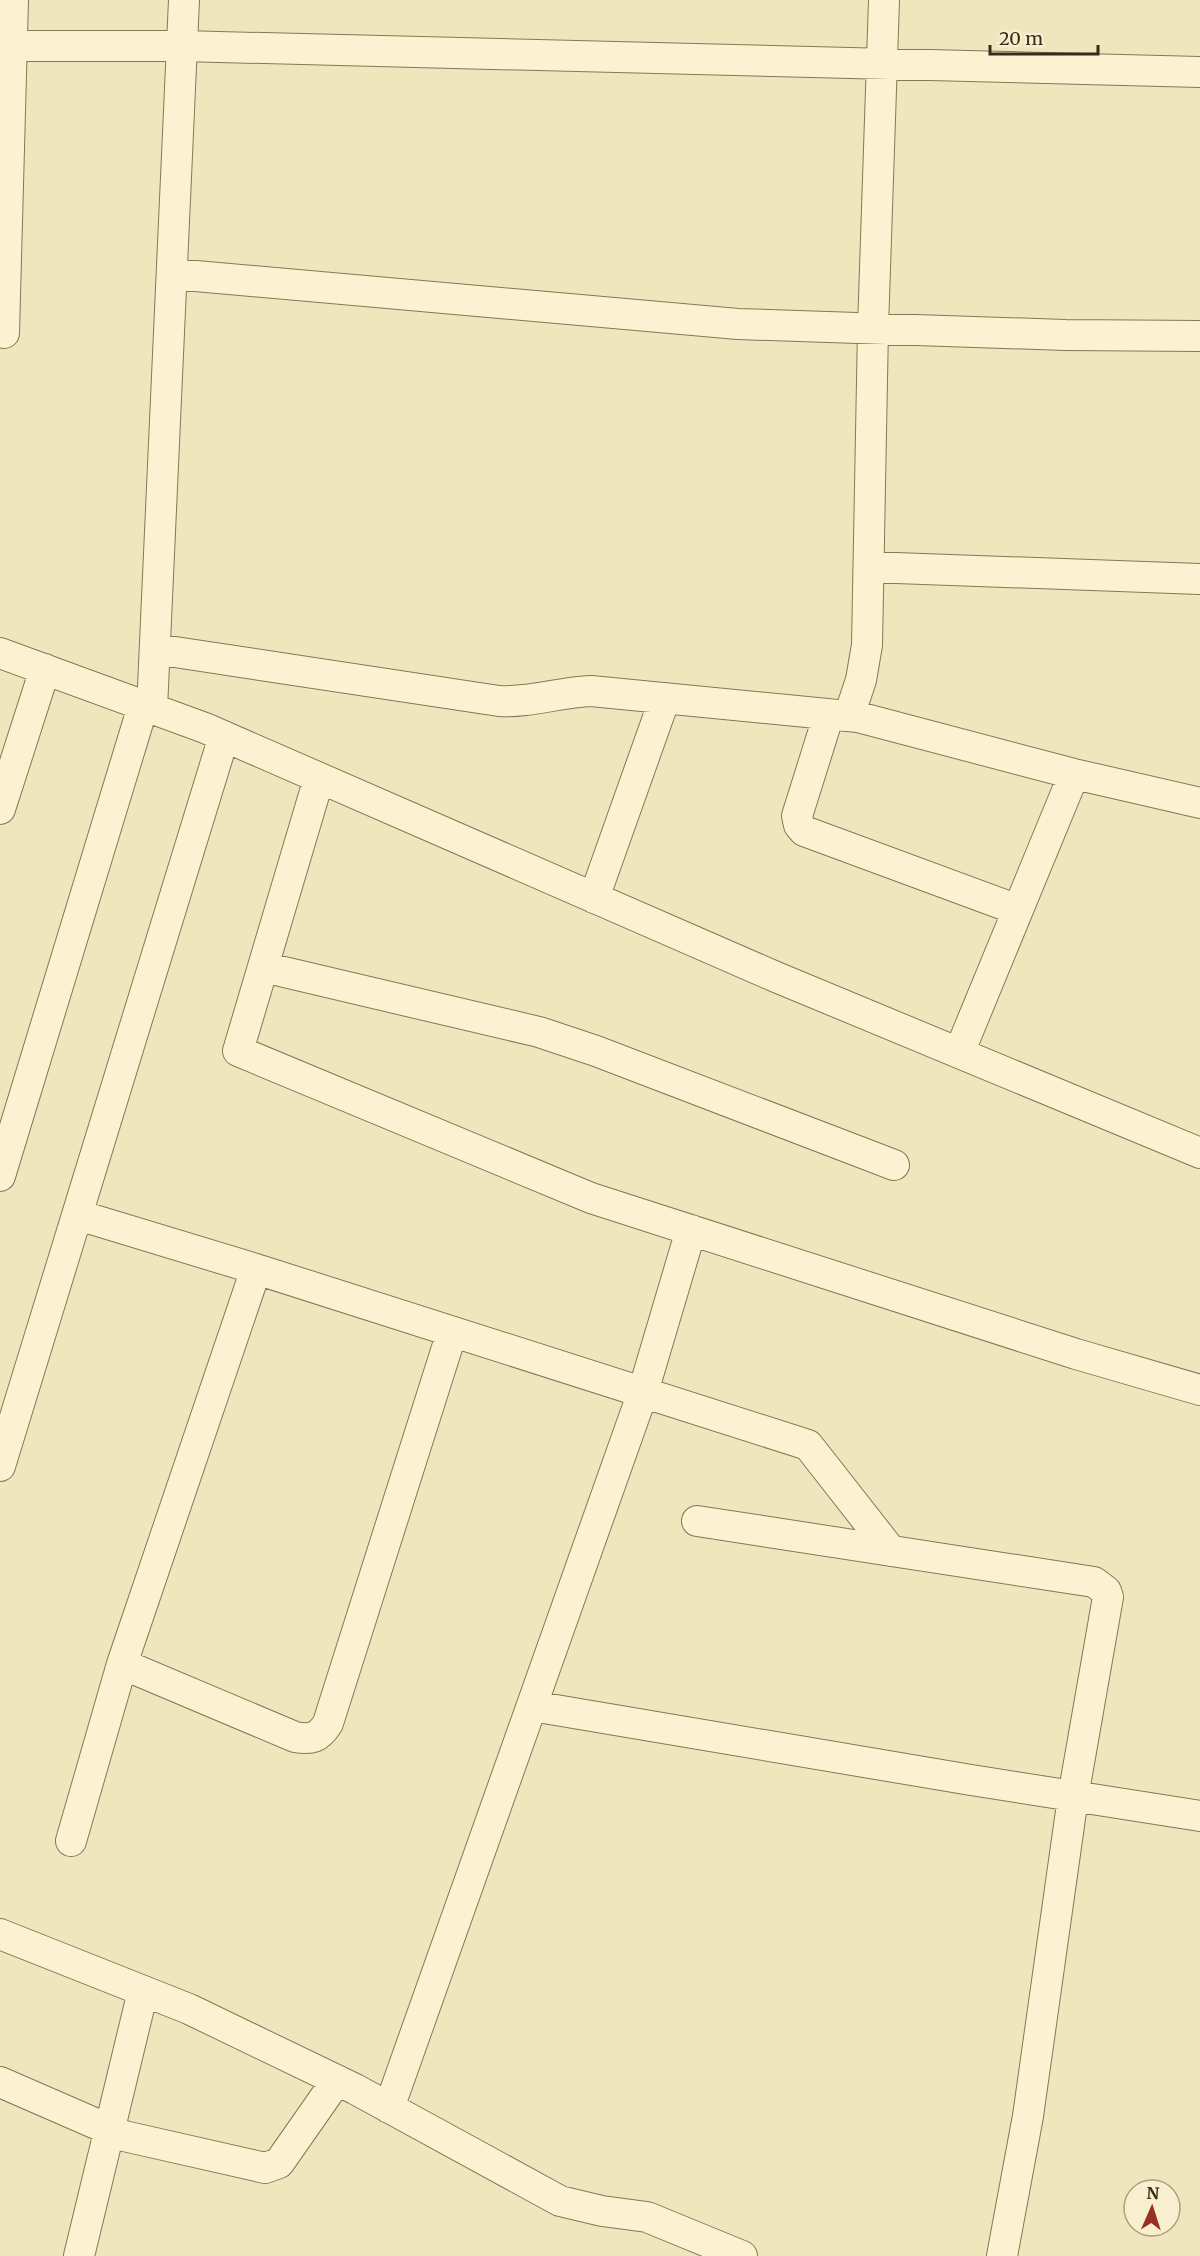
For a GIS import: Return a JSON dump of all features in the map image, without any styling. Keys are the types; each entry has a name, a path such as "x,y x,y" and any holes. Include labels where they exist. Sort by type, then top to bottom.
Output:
{"street":[{"path":"4,333 6,46 13,0"},
{"path":"0,1176 148,707 155,649 184,0"},
{"path":"884,0 865,663 839,715 797,816 799,825 804,831 1018,910"},
{"path":"6,46 182,46 1200,72"},
{"path":"173,274 738,324 1200,336"},
{"path":"868,567 1200,579"},
{"path":"155,649 499,701 525,701 560,694 591,692 839,715 879,722 1074,774 1200,803"},
{"path":"0,653 224,736 776,977 1200,1153"},
{"path":"0,808 45,669"},
{"path":"594,897 665,698"},
{"path":"0,1466 8,1417 78,1215 224,736"},
{"path":"959,1053 1074,774"},
{"path":"319,778 238,1051 591,1198 1076,1354 1200,1390"},
{"path":"263,967 538,1032 596,1051 894,1165"},
{"path":"78,1215 256,1269 808,1445 891,1551"},
{"path":"389,2108 643,1392 691,1230"},
{"path":"71,1841 122,1664 256,1269"},
{"path":"122,1664 295,1737 307,1739 318,1737 323,1732 328,1723 452,1332"},
{"path":"697,1521 1094,1582 1106,1591 1108,1597 1073,1797 1028,2116 1002,2256"},
{"path":"532,1706 1073,1797 1200,1816"},
{"path":"0,1934 189,2009 337,2080 560,2201 602,2211 646,2217 725,2253"},
{"path":"79,2256 143,1991"},
{"path":"0,2082 136,2140 265,2168 279,2163 337,2080"}]}
